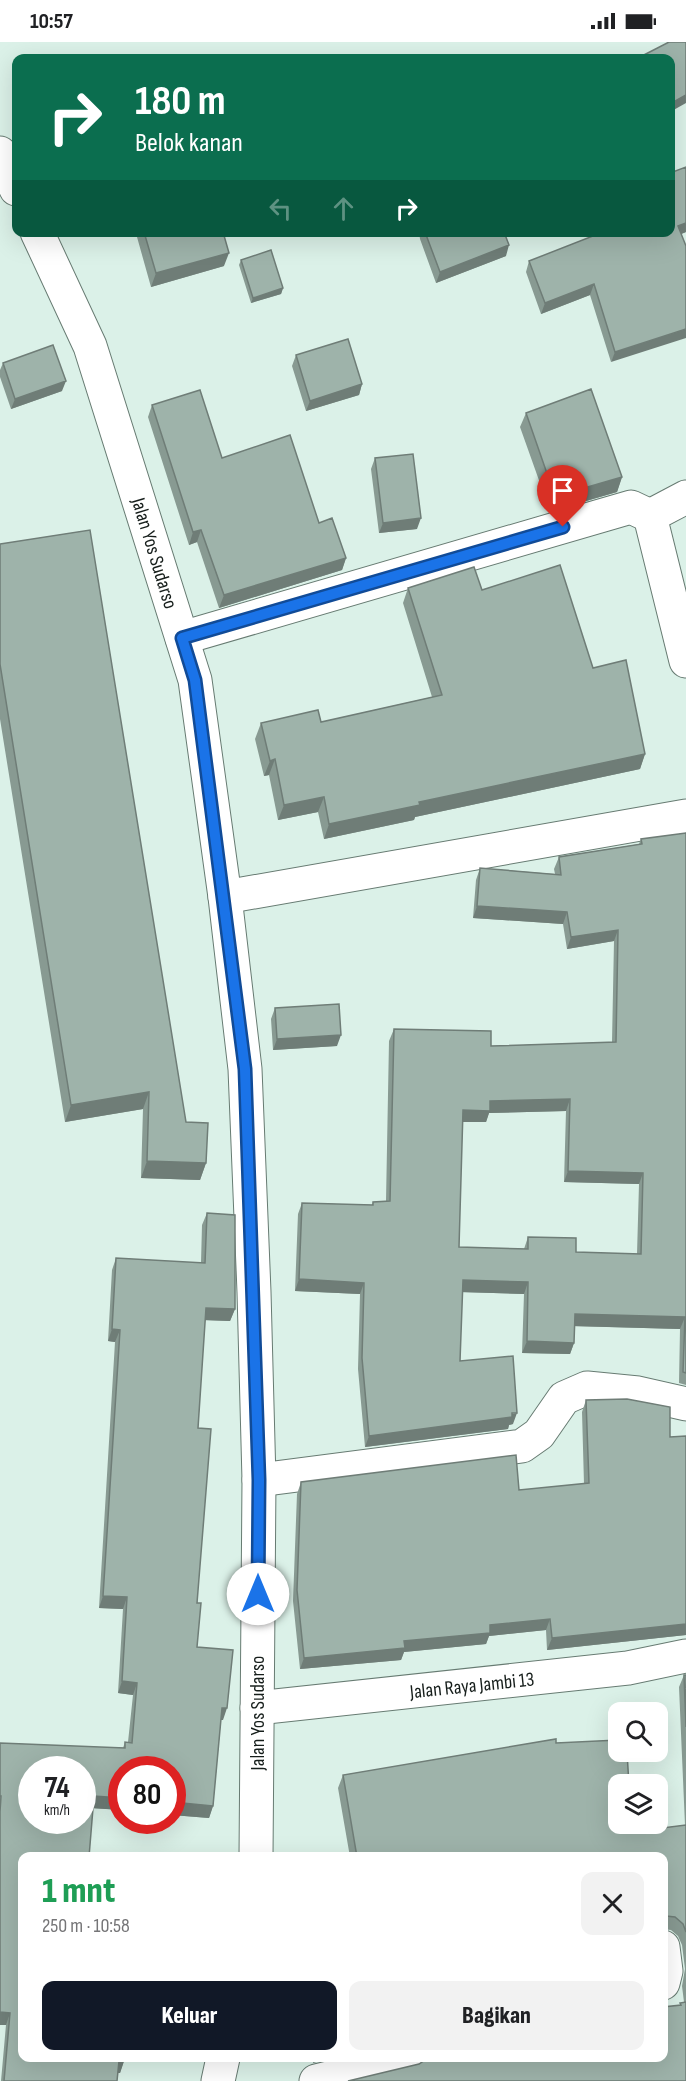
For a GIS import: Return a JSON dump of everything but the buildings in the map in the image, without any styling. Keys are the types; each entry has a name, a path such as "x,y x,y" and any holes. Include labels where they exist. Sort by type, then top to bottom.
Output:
{"main road":[{"path":"0,153 12,180"},
{"name":"Jalan Yos Sudarso","path":"39,237 90,346 195,680 225,897 245,1069 259,1480 256,1852"},
{"path":"650,516 686,497"},
{"path":"182,638 631,507 650,516"},
{"path":"650,516 686,661"},
{"path":"225,897 686,816"},
{"path":"259,1480 522,1446 539,1434 564,1398 587,1388 638,1393 686,1404"},
{"name":"Jalan Raya Jambi 13","path":"257,1708 627,1668 686,1656"},
{"path":"218,2081 222,2062"},
{"path":"316,2081 394,2062"}],"route":[{"path":"258,1594 259,1480 245,1069 225,897 195,680 182,638 563,527"}]}
